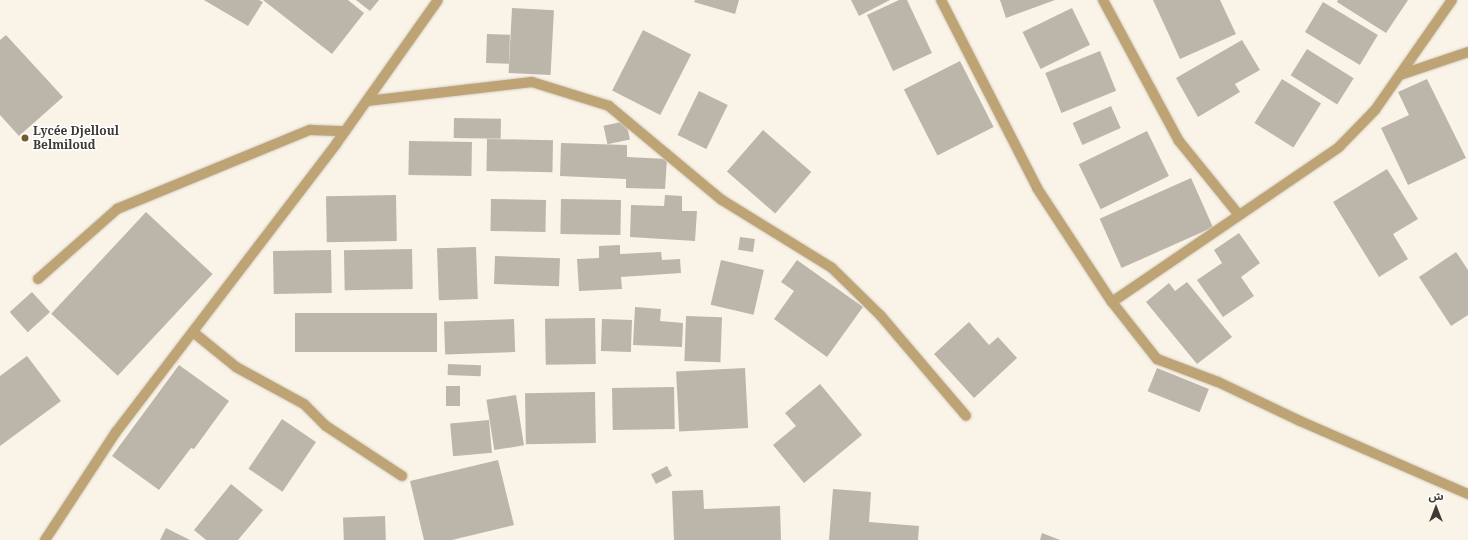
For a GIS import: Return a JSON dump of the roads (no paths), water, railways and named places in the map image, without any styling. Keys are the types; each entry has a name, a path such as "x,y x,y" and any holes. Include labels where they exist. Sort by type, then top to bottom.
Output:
{"street":[{"path":"45,540 116,432 345,131 438,0"},
{"path":"941,0 1037,188 1112,302 1158,359 1218,382 1300,421 1468,494"},
{"path":"1103,0 1179,141 1239,215"},
{"path":"1112,302 1339,147 1375,110 1452,0"},
{"path":"1400,75 1468,52"},
{"path":"367,101 532,82 610,106 722,200 832,268 881,316 966,416"},
{"path":"38,279 117,209 310,130 345,131"},
{"path":"193,332 236,367 304,404 326,426 402,476"}],"place":[{"name":"Lycée Djelloul Belmiloud","path":"25,138"}]}
